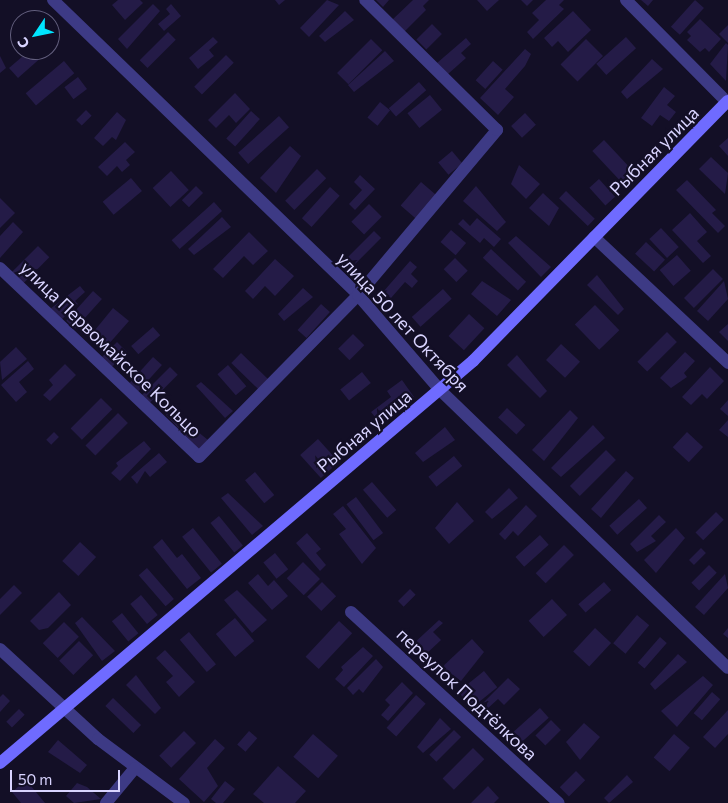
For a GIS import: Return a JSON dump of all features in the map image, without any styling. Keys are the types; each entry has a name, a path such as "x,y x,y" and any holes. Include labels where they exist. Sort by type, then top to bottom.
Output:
{"street":[{"name":"улица 50 лет Октября","path":"53,0 358,294 440,390 728,668"},
{"name":"улица Первомайское Кольцо","path":"0,268 200,457 358,294 497,130 365,0"},
{"path":"626,0 728,102"},
{"name":"Рыбная улица","path":"0,763 440,390 497,339 594,237 728,102"},
{"path":"594,237 728,364"},
{"name":"переулок Подтёлкова","path":"351,612 560,803"},
{"path":"0,649 62,709 135,768 184,803"},
{"path":"106,803 135,768"}],"building":[{"path":"118,0 140,0 143,3 125,20 112,5"},
{"path":"275,0 285,0 279,5"},
{"path":"327,0 339,5 309,37 300,28"},
{"path":"376,0 389,0 383,7"},
{"path":"413,0 429,0 423,6 426,10 404,32 392,20"},
{"path":"477,0 499,0 487,11"},
{"path":"521,0 533,0 527,6"},
{"path":"546,0 564,0 559,5 564,9 533,39 527,32 539,20 532,13"},
{"path":"641,0 653,0 648,6"},
{"path":"695,0 704,8 680,35 671,27"},
{"path":"153,4 160,11 127,49 118,39"},
{"path":"171,4 181,16 164,31 158,24 170,14 166,9"},
{"path":"345,11 354,20 325,42 319,36"},
{"path":"573,11 591,30 568,52 558,41 552,47 544,38"},
{"path":"700,19 721,39 709,52 705,48 700,52 687,40 691,36 687,32"},
{"path":"432,24 442,34 426,49 416,40"},
{"path":"728,25 728,43 719,34"},
{"path":"168,32 176,40 147,68 140,60"},
{"path":"213,37 218,42 209,50 214,56 198,69 189,58"},
{"path":"626,37 636,48 606,75 596,64"},
{"path":"466,38 471,44 461,53 466,58 448,74 437,63"},
{"path":"371,39 382,50 348,84 337,73"},
{"path":"586,39 603,56 578,81 561,64"},
{"path":"726,43 728,45 726,81 710,64"},
{"path":"525,49 531,54 525,66 505,89 514,97 498,115 480,98"},
{"path":"385,51 394,61 354,92 348,85"},
{"path":"226,55 234,63 202,95 194,87"},
{"path":"0,56 6,68 0,73"},
{"path":"652,59 663,69 627,99 621,92"},
{"path":"18,60 39,60 18,78 9,68"},
{"path":"64,61 74,73 36,105 26,93"},
{"path":"493,61 503,70 485,89 476,80"},
{"path":"78,77 87,89 73,99 64,87"},
{"path":"419,82 426,90 396,117 389,108"},
{"path":"664,87 675,96 667,105 676,112 669,121 660,115 652,126 641,118"},
{"path":"235,93 250,109 236,123 229,115 216,128 208,120"},
{"path":"430,95 442,110 419,128 407,113"},
{"path":"380,102 390,110 378,126 367,118"},
{"path":"86,110 92,116 82,126 76,120"},
{"path":"251,111 260,119 235,147 226,138"},
{"path":"117,112 126,120 116,140 112,137 103,146 94,138"},
{"path":"525,113 536,125 522,138 511,126"},
{"path":"279,116 289,127 248,164 238,153"},
{"path":"728,138 728,156 719,146"},
{"path":"604,140 636,174 624,185 592,151"},
{"path":"125,142 135,152 126,160 130,165 122,172 117,166 107,176 98,167"},
{"path":"290,146 301,156 276,193 260,178"},
{"path":"452,151 462,163 448,175 438,163"},
{"path":"711,157 728,173 725,194 699,169"},
{"path":"519,165 540,184 526,199 511,184"},
{"path":"317,169 326,178 294,210 285,201"},
{"path":"171,171 189,190 170,207 153,188"},
{"path":"360,175 375,189 355,210 349,204 362,190 354,182"},
{"path":"131,178 142,191 114,215 103,202"},
{"path":"599,179 615,197 605,206 589,188"},
{"path":"687,180 716,210 712,213 725,226 718,233 676,190"},
{"path":"421,182 436,195 416,219 401,205"},
{"path":"196,186 203,193 189,207 182,200"},
{"path":"476,186 506,222 497,231 463,201"},
{"path":"330,187 340,196 312,227 302,218"},
{"path":"566,191 595,219 588,226 559,198"},
{"path":"543,193 559,208 549,226 529,208"},
{"path":"0,198 15,213 0,228"},
{"path":"214,202 222,211 180,249 172,240"},
{"path":"369,204 382,217 364,234 351,222"},
{"path":"690,213 707,232 697,241 711,256 703,263 672,230"},
{"path":"222,217 231,227 194,255 188,249"},
{"path":"477,218 501,239 494,247 484,238 480,243 458,224 463,219 470,226"},
{"path":"13,222 23,232 0,258 0,236"},
{"path":"661,228 679,247 667,258 649,239"},
{"path":"451,230 466,243 456,255 441,242"},
{"path":"374,231 381,238 355,264 348,257"},
{"path":"249,232 268,251 253,265 244,256 223,278 213,269"},
{"path":"516,236 551,267 541,277 508,243"},
{"path":"646,242 665,260 654,271 635,254"},
{"path":"38,246 49,257 22,284 11,273"},
{"path":"491,249 526,282 518,291 483,258"},
{"path":"677,255 691,271 673,286 660,270"},
{"path":"455,258 468,271 456,282 444,269"},
{"path":"275,259 294,276 275,296 265,286 253,299 245,291"},
{"path":"410,261 417,267 411,274 418,281 412,288 405,282 391,298 383,292"},
{"path":"713,269 723,279 694,308 684,298"},
{"path":"597,275 624,309 618,315 587,285"},
{"path":"482,281 511,300 497,316 471,294"},
{"path":"724,281 728,299 708,321 697,311"},
{"path":"80,286 85,292 75,301 78,304 60,321 50,309"},
{"path":"303,288 313,297 284,321 278,314"},
{"path":"443,289 452,299 420,327 412,317"},
{"path":"93,291 102,299 75,329 66,321"},
{"path":"321,304 330,312 306,338 298,330"},
{"path":"595,305 619,330 599,350 575,324"},
{"path":"113,308 129,321 107,346 95,330"},
{"path":"469,314 484,328 464,350 449,336"},
{"path":"728,324 728,341 719,332"},
{"path":"153,327 160,335 138,354 131,346"},
{"path":"667,332 677,342 647,372 637,362"},
{"path":"353,334 364,345 349,360 338,349"},
{"path":"117,342 127,352 111,367 101,358"},
{"path":"561,344 580,362 565,378 546,360"},
{"path":"16,347 27,359 2,380 0,362"},
{"path":"685,352 695,361 684,373 687,377 671,388 660,378"},
{"path":"241,353 270,381 260,391 231,363"},
{"path":"517,355 547,391 540,398 507,365"},
{"path":"153,357 162,365 136,393 128,385"},
{"path":"28,361 34,369 19,382 27,392 16,402 1,385"},
{"path":"65,364 76,375 50,401 43,395 53,385 49,380"},
{"path":"228,365 246,386 236,395 217,374"},
{"path":"170,367 178,375 149,404 141,396"},
{"path":"710,367 724,381 707,399 702,394 691,405 682,397"},
{"path":"362,372 371,383 349,401 340,390"},
{"path":"402,380 414,397 379,422 371,412 391,397 387,391"},
{"path":"201,382 233,411 225,418 196,386"},
{"path":"101,398 112,409 82,440 71,428"},
{"path":"728,400 728,416 720,409"},
{"path":"507,408 525,425 516,435 498,418"},
{"path":"171,410 208,440 199,450 166,415"},
{"path":"570,410 578,418 544,461 532,450"},
{"path":"118,413 128,423 95,455 85,446"},
{"path":"728,420 728,437 719,430"},
{"path":"593,425 605,438 561,477 551,468"},
{"path":"445,427 455,440 423,462 415,453"},
{"path":"54,432 59,437 51,445 46,440"},
{"path":"687,432 703,447 689,462 673,447"},
{"path":"318,439 339,462 321,478 300,455"},
{"path":"144,441 151,449 120,481 111,473 118,466 116,463"},
{"path":"606,450 616,460 580,496 570,486"},
{"path":"159,453 167,462 150,477 145,471 137,484 131,477"},
{"path":"454,456 462,466 437,487 428,477"},
{"path":"626,471 634,478 601,518 591,509"},
{"path":"255,472 274,495 264,503 245,480"},
{"path":"372,482 396,510 387,518 363,490"},
{"path":"509,488 518,498 492,519 485,512"},
{"path":"228,493 263,526 252,535 221,498"},
{"path":"356,497 383,533 373,540 346,504"},
{"path":"639,499 647,508 617,535 609,526"},
{"path":"457,502 474,521 449,544 435,528"},
{"path":"526,505 537,516 518,536 513,531 505,540 499,534"},
{"path":"343,506 376,548 362,564 339,534 346,529 333,514"},
{"path":"716,512 724,520 703,540 695,533"},
{"path":"659,515 666,522 651,536 656,541 637,552 630,544"},
{"path":"219,516 243,546 234,552 210,523"},
{"path":"193,528 222,564 211,573 182,537"},
{"path":"676,528 685,538 656,573 644,560"},
{"path":"307,533 321,549 316,553 326,565 320,571 296,543"},
{"path":"540,535 549,545 524,567 515,557"},
{"path":"162,539 177,558 182,554 201,578 187,589 153,547"},
{"path":"80,542 96,557 78,576 62,561"},
{"path":"564,545 574,555 546,583 536,573"},
{"path":"701,548 706,553 694,565 689,560"},
{"path":"275,553 288,569 277,579 263,562"},
{"path":"303,562 320,579 304,595 287,578"},
{"path":"709,565 717,573 699,590 691,583"},
{"path":"147,568 174,599 166,606 139,575"},
{"path":"258,574 268,586 274,580 288,596 272,610 248,583"},
{"path":"725,574 728,588 704,615 695,607"},
{"path":"322,582 336,596 321,611 307,597"},
{"path":"604,582 611,590 586,613 578,604"},
{"path":"14,585 22,593 0,615 0,599"},
{"path":"410,589 416,595 404,607 398,601"},
{"path":"237,590 267,620 252,633 224,600"},
{"path":"59,592 71,605 48,628 39,630 30,621"},
{"path":"141,595 158,615 147,624 130,604"},
{"path":"552,599 567,615 544,637 529,621"},
{"path":"122,613 138,633 128,641 112,621"},
{"path":"637,615 649,625 625,654 613,643"},
{"path":"82,617 115,651 102,661 75,623"},
{"path":"235,618 254,641 235,657 216,634"},
{"path":"439,620 443,623 433,632 441,640 423,657 412,645"},
{"path":"339,621 352,633 319,669 306,657"},
{"path":"64,622 79,637 58,658 43,643"},
{"path":"595,628 611,643 589,666 573,651"},
{"path":"728,628 728,638 723,634"},
{"path":"189,632 216,664 207,672 180,640"},
{"path":"660,637 667,643 644,669 638,663"},
{"path":"472,639 484,652 461,681 442,667"},
{"path":"79,641 93,655 73,675 59,661"},
{"path":"363,647 373,656 344,687 335,679 343,670 341,667"},
{"path":"165,650 195,682 179,697 166,682 173,676 156,658"},
{"path":"678,654 687,662 655,690 650,684"},
{"path":"376,659 383,667 363,693 359,689 353,695 347,688"},
{"path":"484,671 497,687 472,708 458,692"},
{"path":"136,675 161,708 155,714 126,685"},
{"path":"703,676 713,685 677,727 661,711"},
{"path":"508,678 520,689 504,705 498,699 486,710 481,705"},
{"path":"402,682 413,693 388,721 381,715 390,705 385,700"},
{"path":"712,692 720,699 702,720 694,713"},
{"path":"3,694 10,701 0,712 0,697"},
{"path":"416,695 426,704 396,736 387,728"},
{"path":"113,698 141,725 133,733 105,706"},
{"path":"540,708 549,718 519,744 510,735"},
{"path":"19,709 25,715 12,727 6,722"},
{"path":"728,710 728,734 715,748 703,737"},
{"path":"440,718 451,729 423,753 417,747"},
{"path":"551,720 561,730 545,745 535,736"},
{"path":"584,723 600,737 580,760 566,742"},
{"path":"454,730 461,737 436,762 429,755"},
{"path":"184,731 196,743 171,768 159,756"},
{"path":"249,731 257,738 245,752 237,745"},
{"path":"313,734 338,756 318,778 293,757"},
{"path":"674,734 690,748 670,771 654,757"},
{"path":"215,739 225,748 207,768 218,786 204,802 179,779"},
{"path":"58,740 87,765 80,773 48,752"},
{"path":"473,748 484,759 454,790 443,778"},
{"path":"278,766 306,791 295,803 264,803 253,794"},
{"path":"576,771 585,780 569,796 560,787"},
{"path":"627,775 633,782 609,803 604,798"},
{"path":"26,780 45,803 21,803 12,792"},
{"path":"225,781 235,789 223,803 216,803 211,799"},
{"path":"77,783 87,787 101,799 74,803 66,796"},
{"path":"488,786 499,798 494,803 471,803"}]}
